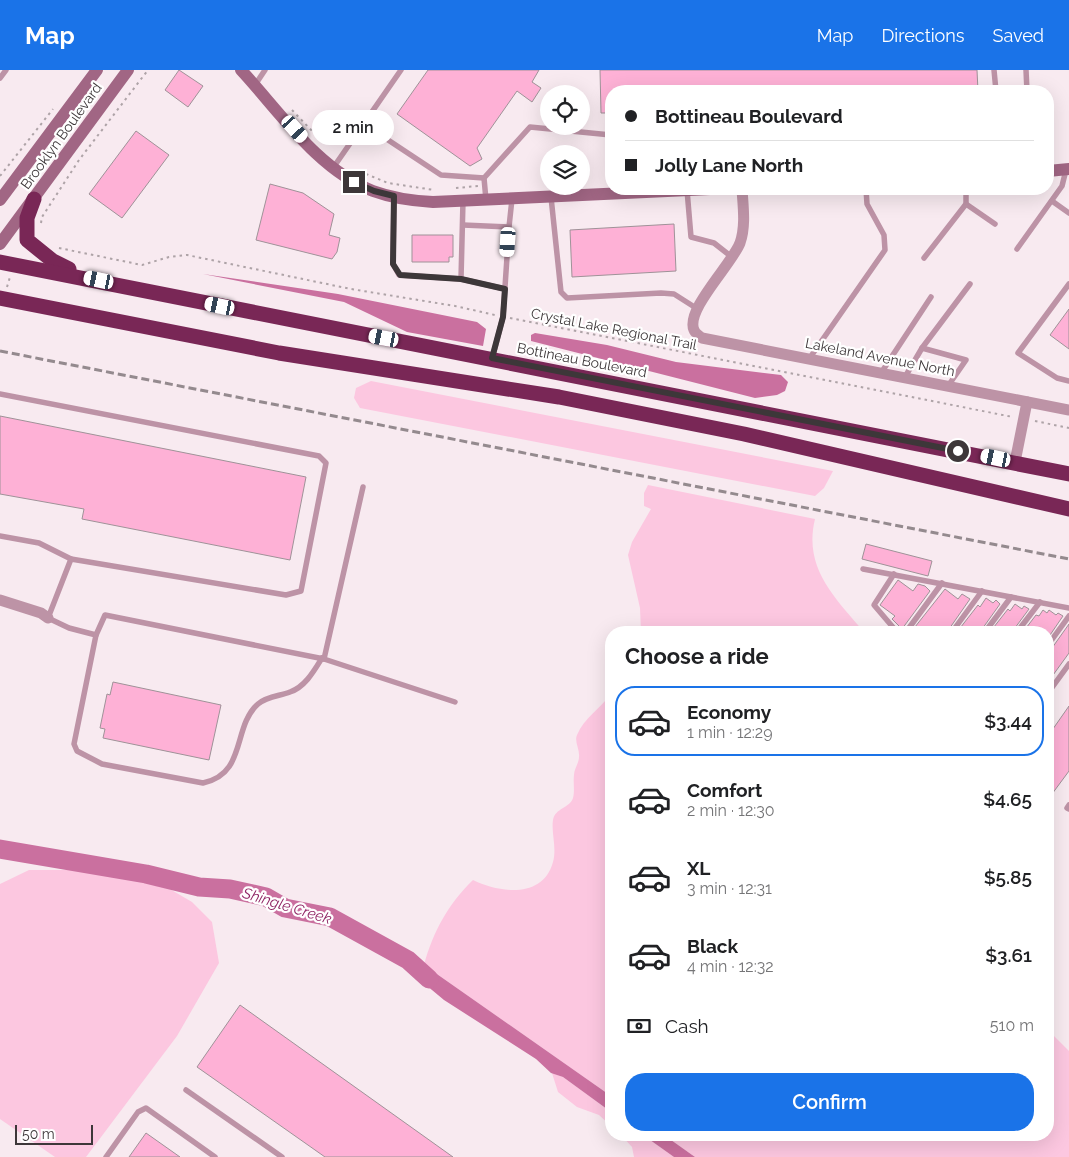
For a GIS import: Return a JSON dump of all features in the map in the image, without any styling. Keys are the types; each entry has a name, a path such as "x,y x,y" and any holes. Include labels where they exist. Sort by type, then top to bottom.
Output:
{"highway":[{"path":"34,199 27,218 27,240 53,261 83,277"},
{"name":"Bottineau Boulevard","path":"0,262 83,277 294,322 492,358 1069,474"},
{"path":"0,298 279,353 568,399 744,434 1069,509"}],"street":[{"name":"Brooklyn Boulevard","path":"0,200 97,70"},
{"name":"Brooklyn Boulevard","path":"0,244 128,70"},
{"path":"240,70 333,168 374,191 433,202 605,194"},
{"path":"1054,171 1067,170"},
{"path":"696,308 733,258 740,241 743,226 742,195"},
{"name":"Lakeland Avenue North","path":"696,308 692,324 694,332 702,338 1069,410"},
{"path":"1015,462 1028,402"},
{"path":"0,600 48,618"}],"lane":[{"path":"0,78 6,70"},
{"path":"255,85 265,70"},
{"path":"333,168 400,70"},
{"path":"994,70 995,85"},
{"path":"1026,70 1027,85"},
{"path":"365,121 373,130 441,175 484,178"},
{"path":"486,200 484,178 530,127 605,134"},
{"path":"1016,249 1062,186 1067,170"},
{"path":"687,195 691,237 714,243 733,258"},
{"path":"809,359 886,250 884,235 867,204 866,195"},
{"path":"924,258 966,204 966,195"},
{"path":"394,196 393,264 400,275 461,279 505,289"},
{"path":"551,196 561,292 567,298 674,294 696,308"},
{"path":"492,358 503,317 512,198"},
{"path":"461,279 464,201"},
{"path":"1052,201 1069,213"},
{"path":"966,204 995,224"},
{"path":"463,225 509,227"},
{"path":"905,378 922,348 970,284"},
{"path":"1069,284 1018,353 1057,378 1069,381"},
{"path":"881,373 931,297"},
{"path":"922,348 966,360 948,386"},
{"path":"0,394 319,456 326,463 301,591 286,595 71,559 39,542 0,536"},
{"path":"363,487 323,659 309,678 292,691 273,696 258,704 247,720 229,767 218,780 203,783 102,764 77,751 74,744 96,635 105,615 323,659 455,702"},
{"path":"71,559 48,618 69,628 96,635"},
{"path":"863,568 1069,608"},
{"path":"892,626 874,605 894,574"},
{"path":"910,626 942,583"},
{"path":"956,626 982,591"},
{"path":"989,626 1011,597"},
{"path":"1022,626 1040,602"},
{"path":"1054,637 1069,616"},
{"path":"1054,685 1069,664"},
{"path":"1069,805 1067,808 1069,809"},
{"path":"186,1090 282,1157"},
{"path":"106,1157 138,1112 146,1108 216,1157"}],"path":[{"path":"40,223 79,160 148,70"},
{"path":"0,176 57,103"},
{"path":"292,110 316,136"},
{"path":"358,171 388,183 437,190"},
{"path":"456,188 484,186"},
{"name":"Crystal Lake Regional Trail","path":"56,247 89,256 142,265 169,257 187,255 351,289 455,306 1069,428"}],"shaded area":[{"path":"203,274 338,294 477,322 486,329 483,346 407,332 344,302"},
{"path":"535,333 607,345 676,362 781,375 788,382 785,391 777,395 755,398 531,341 531,335"},
{"path":"371,381 833,471 824,488 815,496 360,408 354,398 356,388"},
{"path":"648,485 815,519 812,537 818,567 824,581 842,607 859,626 641,626 640,608 628,555 632,542 651,509 644,506 644,493"},
{"path":"605,701 605,1092 424,965 442,919 473,880 495,888 519,890 540,882 548,874 554,857 554,816 559,810 569,804 573,798 574,773 579,757 576,740 580,729"},
{"path":"29,870 87,870 168,888 192,902 212,922 219,963 177,1036 86,1157 55,1157 0,1119 0,884"},
{"path":"410,958 424,965 605,1092 605,1108 563,1077 551,1073 536,1059 444,1000 414,975"},
{"path":"1054,1036 1069,1051 1069,1157 695,1157 672,1141 1054,1141"},
{"path":"552,1073 563,1077 605,1108 605,1120 599,1115 577,1107 558,1092"},
{"path":"626,1141 651,1141 674,1157 634,1157 632,1147"},
{"path":"651,1141 672,1141 695,1157 674,1157"}],"building":[{"path":"179,70 203,86 188,107 165,90"},
{"path":"428,70 539,70 532,82 540,87 540,90 532,102 517,91 477,148 482,159 470,166 397,114"},
{"path":"600,70 977,70 978,85 605,85 605,113 601,113"},
{"path":"136,131 169,155 122,218 89,194"},
{"path":"270,184 303,193 334,214 329,235 340,238 337,252 332,259 256,240"},
{"path":"674,224 676,271 572,277 570,230"},
{"path":"412,235 453,235 453,257 449,257 449,262 412,262"},
{"path":"1069,309 1069,349 1050,335"},
{"path":"0,416 306,477 290,560 82,519 84,509 0,494"},
{"path":"866,544 932,561 928,576 862,559"},
{"path":"898,580 913,591 918,584 925,586 930,591 904,626 899,626 892,619 895,616 880,605"},
{"path":"945,589 958,599 962,594 970,599 951,626 916,626"},
{"path":"986,598 993,603 996,600 1000,604 984,626 962,626 978,605 980,607"},
{"path":"1015,604 1022,609 1024,606 1029,609 1016,626 995,626 1008,609 1010,611"},
{"path":"1043,610 1047,613 1049,610 1056,615 1058,613 1063,616 1054,629 1054,626 1028,626 1036,615 1039,616"},
{"path":"1069,624 1069,653 1054,674 1054,645"},
{"path":"113,682 221,705 209,760 103,738 105,729 100,728 107,694 110,695"},
{"path":"1069,706 1069,771 1054,791 1054,727"},
{"path":"240,1005 453,1157 325,1157 197,1067"},
{"path":"146,1133 180,1157 129,1157"}],"waterway":[{"name":"Shingle Creek","path":"0,849 146,874 199,887 230,889 266,897 285,908 330,917 408,960 429,979"}],"railway":[{"path":"0,351 1069,559"}],"route":[{"path":"354,182 374,191 394,196 393,264 400,275 461,279 505,289 503,317 492,358 958,451"}]}
